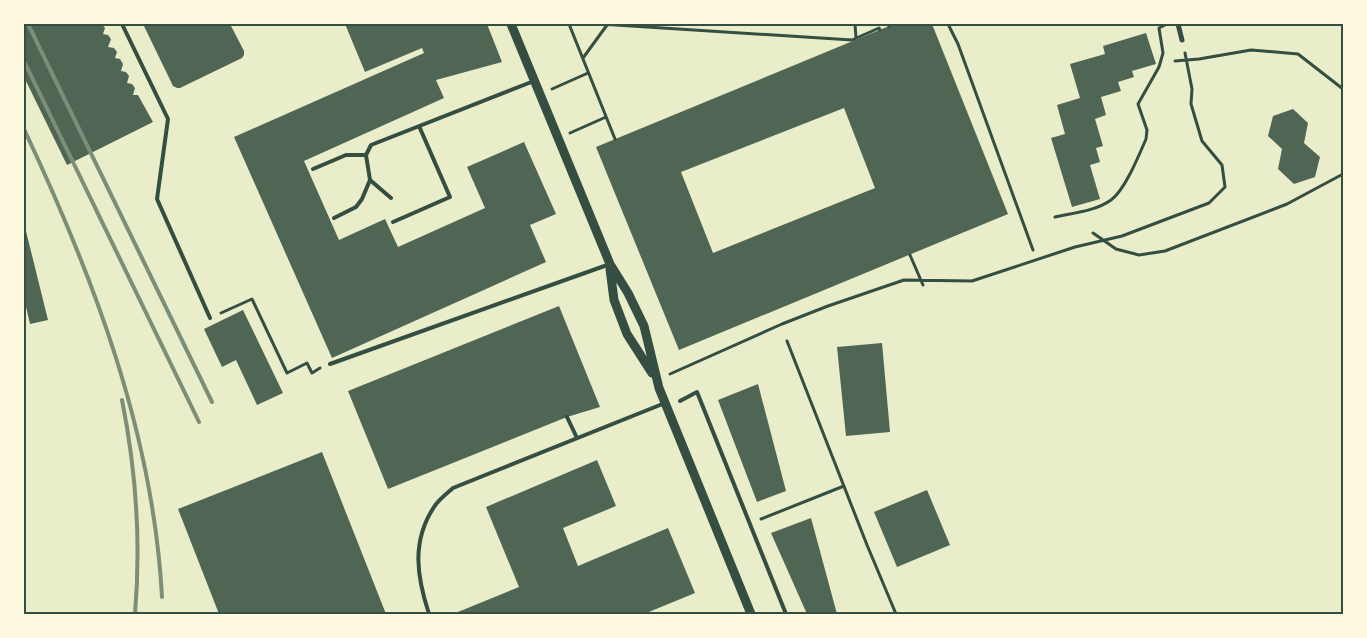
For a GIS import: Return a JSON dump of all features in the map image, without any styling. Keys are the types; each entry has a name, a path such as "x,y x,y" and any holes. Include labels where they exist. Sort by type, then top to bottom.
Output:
{"street":[{"path":"510,24 610,264 628,293 644,326 656,380 751,614"},
{"path":"1178,24 1182,40"},
{"path":"610,264 614,300 627,334 656,380"}],"lane":[{"path":"122,24 168,119 157,199 210,318"},
{"path":"334,218 356,206 362,199 370,180 366,155 371,145 534,81"},
{"path":"392,222 450,197 419,126"},
{"path":"313,169 346,155 366,155"},
{"path":"370,180 391,198"},
{"path":"330,364 610,264"},
{"path":"680,401 697,392 786,614"},
{"path":"429,614 421,590 418,563 420,535 434,506 452,488 665,403"},
{"path":"568,418 577,438"}],"path":[{"path":"569,24 615,139"},
{"path":"600,24 852,40 879,28 880,30"},
{"path":"583,59 607,24"},
{"path":"855,24 856,38"},
{"path":"948,24 958,44 1033,250"},
{"path":"1055,217 1094,208 1111,201 1120,191 1146,139 1147,130 1138,104 1159,67 1163,52 1159,28 1166,25"},
{"path":"672,373 828,306 904,280 972,281 1075,247 1122,236 1209,202 1224,187 1222,164 1202,141 1192,104 1192,89 1182,40"},
{"path":"1175,61 1200,59 1252,50 1298,54 1343,89"},
{"path":"552,89 588,73"},
{"path":"570,133 606,117"},
{"path":"1093,233 1116,249 1139,255 1164,251 1287,204 1343,175"},
{"path":"910,255 923,285"},
{"path":"210,318 252,298 287,373 307,363 312,372 330,364"},
{"path":"786,341 896,614"},
{"path":"750,523 844,486"}],"building":[{"path":"24,24 102,24 105,28 103,34 108,35 111,39 108,47 114,48 117,52 115,58 120,59 123,64 121,71 126,72 129,76 127,83 132,84 135,88 133,95 138,95 153,122 67,165 24,77"},
{"path":"143,24 230,24 244,51 244,55 242,58 177,88 173,86"},
{"path":"345,24 487,24 502,62 436,80 444,98 304,161 339,240 385,219 398,247 485,208 467,167 524,142 556,214 530,225 546,262 332,358 234,137 424,53 422,48 365,72"},
{"path":"894,24 932,24 1008,214 679,350 596,147","holes":["844,108 875,188 713,253 681,172"]},
{"path":"1146,33 1156,64 1132,71 1134,77 1118,82 1121,91 1101,97 1106,115 1095,119 1103,146 1096,148 1100,162 1090,165 1100,199 1072,207 1051,138 1065,134 1057,105 1080,98 1070,64 1105,54 1103,46"},
{"path":"1293,109 1308,123 1304,143 1320,157 1315,177 1294,184 1278,169 1282,149 1268,136 1273,116"},
{"path":"24,223 48,320 30,324 24,298"},
{"path":"559,306 600,407 567,417 388,489 348,391"},
{"path":"243,310 283,393 257,405 236,360 222,367 204,329"},
{"path":"882,343 890,432 846,436 837,347"},
{"path":"758,384 786,491 757,502 718,400"},
{"path":"322,452 386,614 219,614 178,509"},
{"path":"597,460 616,506 563,528 578,566 668,528 695,593 644,614 453,614 519,587 486,507"},
{"path":"927,490 950,545 897,567 874,512"},
{"path":"811,518 837,614 807,614 771,533"}],"railway":[{"path":"28,24 212,402"},
{"path":"24,61 199,422"},
{"path":"24,129 73,241 96,298 116,356 133,415 146,475 156,536 162,597"},
{"path":"122,400 131,453 136,507 137,587 135,614"}]}
